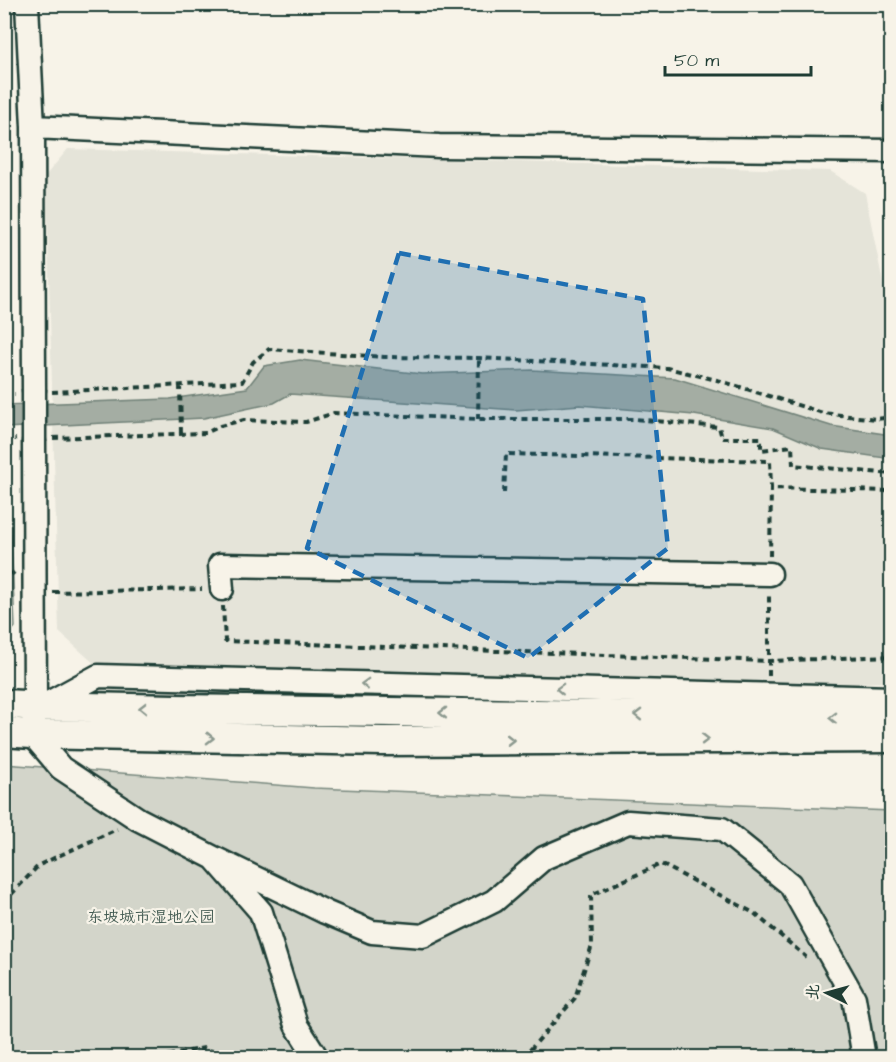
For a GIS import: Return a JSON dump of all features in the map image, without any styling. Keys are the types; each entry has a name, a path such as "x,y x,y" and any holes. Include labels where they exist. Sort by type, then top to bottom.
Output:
{"main road":[{"path":"4,704 174,709 891,719"},
{"path":"4,732 269,739 891,738"}],"street":[{"path":"27,4 33,127 33,392 37,440 26,585 39,706 32,734 61,768 138,819 325,912 372,932 423,936 494,901 544,858 628,822 722,830 790,884 854,998 864,1058"},
{"path":"33,127 439,146 891,151"},
{"path":"222,589 220,565 770,574"},
{"path":"39,706 98,676 891,698"},
{"path":"214,858 261,912 296,1024 317,1058"}],"path":[{"path":"4,394 242,382 253,362 269,349 384,357 479,358 667,368 721,381 823,413 876,419 891,417"},
{"path":"478,416 479,358"},
{"path":"180,385 181,434"},
{"path":"4,440 206,433 220,426 244,420 306,423 334,413 634,419 719,427 722,438 761,438 761,450 792,446 793,465 891,474"},
{"path":"504,493 506,454 770,461 771,488 891,490"},
{"path":"4,564 26,585 222,589 225,641 769,661 891,656"},
{"path":"4,902 39,865 138,819"},
{"path":"523,1058 576,998 591,945 591,896 661,864 754,913 809,959"},
{"path":"158,1058 204,1048 229,1058"}],"highlighted area":[{"path":"399,253 643,299 668,548 528,658 307,548"}],"shaded area":[{"path":"68,149 830,171 865,193 891,323 891,682 629,689 97,666 59,632 46,175"},
{"path":"300,360 422,374 532,370 675,378 831,426 891,435 892,459 822,449 773,428 694,415 580,405 516,410 290,394 274,403 204,418 5,428 5,405 170,399 247,388 264,366"}],"green space":[{"path":"4,376 15,627 5,639 4,639"},
{"name":"东坡城市湿地公园","path":"4,764 314,788 891,811 891,1057 5,1057"}]}
